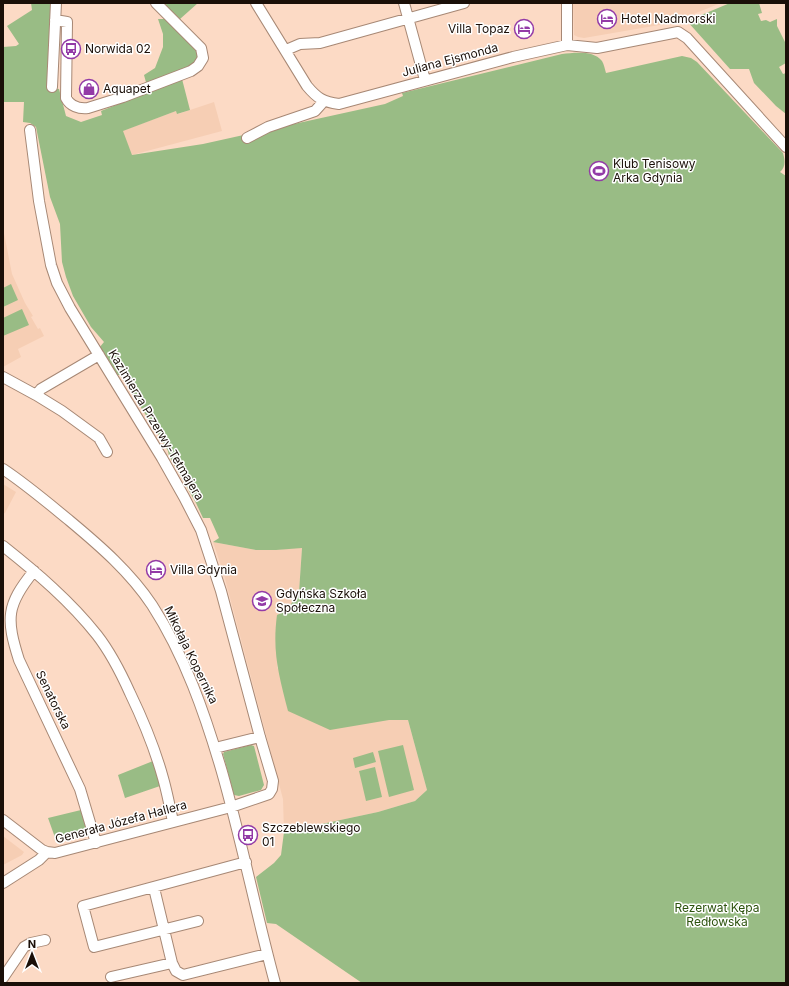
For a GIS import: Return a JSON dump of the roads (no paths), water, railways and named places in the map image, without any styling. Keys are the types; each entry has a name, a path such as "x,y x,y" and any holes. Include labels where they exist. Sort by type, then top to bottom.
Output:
{"street":[{"path":"52,87 56,3"},
{"path":"55,20 67,22 67,101 75,107 82,109 88,108 134,94 191,72 198,66 203,58 201,48 156,3"},
{"path":"247,138 268,127 315,111 324,101 316,96 308,86 256,3"},
{"path":"404,3 425,80"},
{"path":"286,50 297,44 320,43 464,3"},
{"path":"567,3 567,45"},
{"name":"Juliana Ejsmonda","path":"324,101 331,103 342,103 513,57 567,45 597,48 672,32 681,33 687,38 786,147"},
{"name":"Kazimierza Przerwy-Tetmajera","path":"30,130 39,201 53,272 70,308 181,490 201,530 221,591 273,781 272,789 269,794 231,807"},
{"path":"36,395 41,389 99,355"},
{"path":"3,378 36,395 62,411 99,438 107,452"},
{"name":"Mikołaja Kopernika","path":"3,469 26,484 103,549 118,564 148,600 169,635 195,690 211,732 246,862 275,983"},
{"path":"3,546 34,571 66,601 102,642 120,673 143,721 163,778 173,822"},
{"name":"Senatorska","path":"34,571 17,594 11,608 11,625 15,645 19,660 80,789 96,843"},
{"path":"215,748 260,737"},
{"name":"Generała Józefa Hallera","path":"3,820 47,852 55,853 231,807"},
{"path":"3,884 39,860 47,852"},
{"path":"198,921 94,947 83,906 246,862"},
{"path":"154,888 172,963 176,971 183,975 267,954"},
{"path":"3,978 24,947 32,943 45,940"},
{"path":"110,977 172,963"}],"place":[{"name":"Hotel Nadmorski","path":"607,19"},
{"name":"Villa Topaz","path":"524,29"},
{"name":"Norwida 02","path":"71,49"},
{"name":"Aquapet","path":"89,89"},
{"name":"Klub Tenisowy Arka Gdynia","path":"599,171"},
{"name":"Villa Gdynia","path":"156,570"},
{"name":"Gdyńska Szkoła Społeczna","path":"262,601"},
{"name":"Szczeblewskiego 01","path":"248,835"}],"park label":[{"name":"Rezerwat Kępa Redłowska","path":"717,915"}]}
